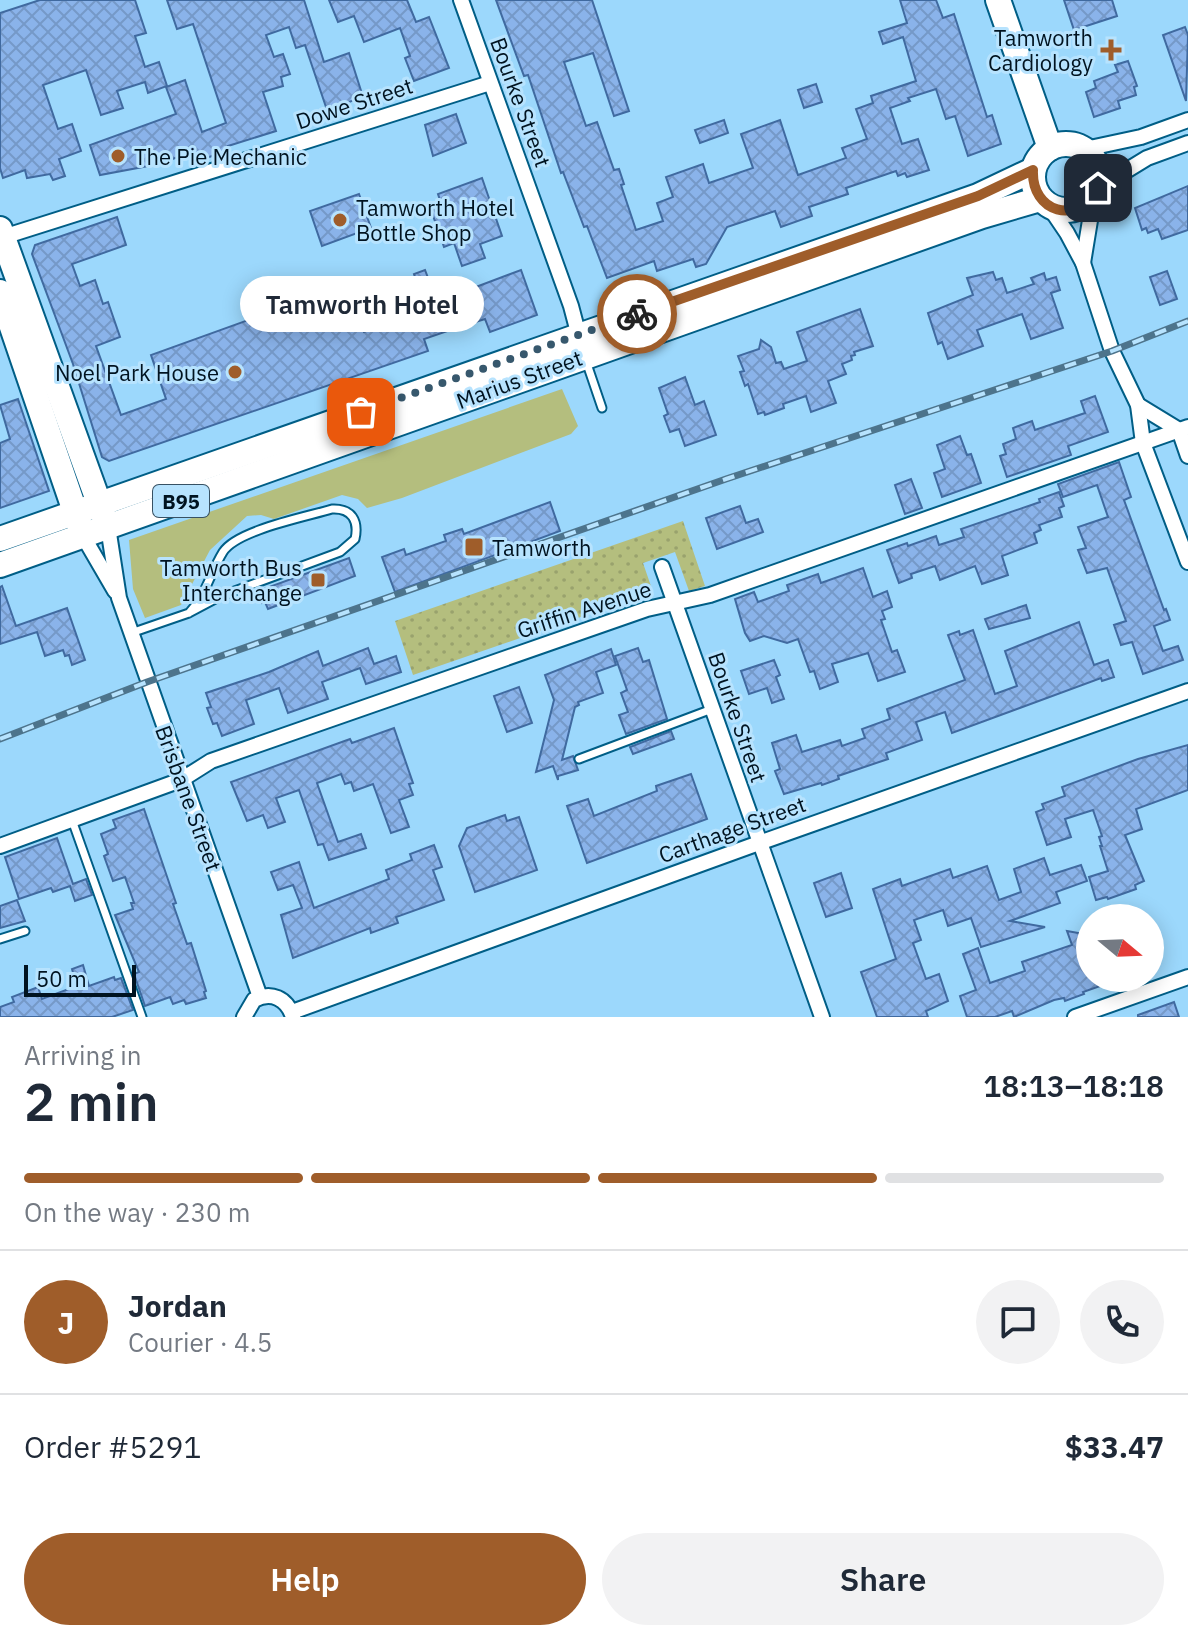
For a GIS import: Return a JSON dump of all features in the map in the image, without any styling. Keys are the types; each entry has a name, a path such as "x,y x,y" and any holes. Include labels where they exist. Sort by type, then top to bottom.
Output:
{"main road":[{"path":"998,0 1050,148 1067,143 1091,154 1099,170 1096,192"},
{"name":"B95","path":"1033,170 1050,148"},
{"path":"1033,170 1033,180 1044,202"},
{"name":"Marius Street","path":"0,565 83,536 104,516 582,345 978,196 1033,170"},
{"name":"B95","path":"1044,202 1057,210 1073,210 1087,203 1096,192"},
{"name":"Marius Street","path":"582,345 982,216 1044,202"},
{"name":"Brisbane Street","path":"1,233 104,516"},
{"name":"Brisbane Street","path":"0,292 83,536"},
{"name":"Marius Street","path":"0,539 75,513 104,516"}],"street":[{"name":"Bourke Street","path":"461,0 582,345"},
{"name":"Dowe Street","path":"1,233 490,83"},
{"path":"1085,149 1141,137 1188,120"},
{"path":"1083,263 1096,192 1147,158 1188,143"},
{"path":"1044,202 1069,235 1083,263 1112,351 1138,405 1143,443 1188,562"},
{"path":"1138,405 1184,429 1188,456"},
{"name":"Griffin Avenue","path":"0,846 181,780 202,766 226,756 647,609 710,595 1184,429"},
{"name":"Brisbane Street","path":"104,516 119,598 260,997"},
{"name":"Brisbane Street","path":"83,536 119,598"},
{"name":"Bourke Street","path":"662,567 822,1017"},
{"name":"Carthage Street","path":"292,1015 759,843 1188,691"},
{"path":"1075,1017 1188,977"},
{"path":"244,1017 248,1006 260,997 275,997 288,1005 292,1015"}],"lane":[{"path":"582,345 602,408"},
{"path":"131,633 189,613 221,596 346,549 355,539 355,519 346,510 332,509 235,540 222,554 202,597 189,613"},
{"path":"579,759 712,709"},
{"path":"72,820 142,1017"},
{"path":"0,939 25,931"}],"green space":[{"path":"562,389 578,426 571,434 402,498 367,508 358,499 342,495 274,519 261,515 247,516 210,550 181,605 145,618 133,589 129,540"},
{"path":"683,521 705,586 689,591 675,552 643,563 653,592 413,675 395,621"}],"building":[{"path":"40,0 135,0 146,33 135,36 145,67 159,62 167,86 148,93 145,82 117,91 123,108 101,115 86,70 43,85 58,129 72,124 81,151 59,159 65,176 53,180 50,174 27,178 25,170 3,178 0,168 0,13"},
{"path":"167,0 304,0 324,62 349,53 363,97 327,110 305,45 296,48 289,27 266,35 274,57 283,54 290,74 281,77 283,86 263,92 276,131 228,146 229,150 198,161 194,151 159,164 100,175 90,145 176,114 166,87 185,80 202,132 226,123 193,24 177,29"},
{"path":"329,0 407,0 416,22 429,17 449,68 414,81 405,58 410,56 400,28 364,42 354,16 338,22"},
{"path":"496,0 592,0 629,111 614,116 593,53 564,62 586,126 597,122 614,170 619,169 636,230 663,221 657,203 673,197 666,177 703,164 709,183 753,168 741,134 780,120 798,175 846,158 842,148 867,139 856,109 873,103 871,96 916,81 903,37 883,44 879,32 907,23 900,0 936,0 943,18 954,14 987,117 992,115 1001,144 968,156 955,116 946,119 936,89 908,98 910,101 890,108 902,144 918,139 929,170 907,177 905,173 898,176 896,171 846,188 848,194 809,207 812,216 781,227 775,211 727,227 706,264 696,267 693,259 657,271 654,261 607,278 587,226 584,227 561,173 528,75 524,76"},
{"path":"1064,0 1112,0 1117,16 1074,30"},
{"path":"1185,27 1188,35 1186,101 1163,35"},
{"path":"1128,61 1137,86 1134,87 1136,95 1118,101 1120,108 1094,117 1086,92 1096,88 1094,81 1118,72 1115,65"},
{"path":"816,84 822,102 804,108 798,90"},
{"path":"456,114 466,143 433,156 425,125"},
{"path":"724,120 728,133 700,143 695,130"},
{"path":"482,178 502,236 480,244 485,258 462,266 454,243 444,247 430,207 441,203 438,194"},
{"path":"1188,186 1188,230 1162,239 1158,229 1148,233 1146,228 1142,230 1135,208"},
{"name":"Tamworth Hotel Bottle Shop","path":"359,194 371,228 322,246 310,211"},
{"path":"117,217 126,245 72,264 80,286 95,280 103,304 108,302 120,337 96,346 121,415 166,399 151,355 290,305 297,326 321,318 325,328 359,316 364,332 396,320 388,297 418,286 414,274 425,270 433,291 464,280 468,290 521,270 537,315 490,332 485,319 456,328 424,339 428,351 109,461 102,457 73,364 32,254 35,245"},
{"path":"1167,271 1177,299 1160,305 1150,277"},
{"path":"993,272 996,280 1002,278 1007,293 1034,284 1031,278 1044,273 1046,280 1056,277 1060,290 1051,293 1063,328 1031,339 1022,314 977,330 983,346 948,359 942,342 938,344 928,313 973,295 967,278"},
{"path":"860,309 873,346 854,352 852,360 842,364 846,374 828,381 836,403 811,412 806,396 783,404 784,408 765,415 764,412 758,414 748,384 745,386 740,372 744,371 738,356 759,349 761,340 771,347 776,363 781,362 784,369 807,361 797,332"},
{"path":"685,377 695,405 704,401 716,435 685,446 679,429 670,432 664,416 668,414 659,388"},
{"path":"1095,396 1108,432 1068,446 1071,455 1007,477 1000,456 1006,454 1003,444 1016,439 1013,428 1032,421 1035,430 1085,413 1081,401"},
{"path":"18,399 49,491 0,508 0,443 10,439 0,405"},
{"path":"960,436 967,455 971,454 981,483 942,497 934,473 945,469 937,445"},
{"path":"1119,462 1131,497 1124,500 1170,620 1154,626 1163,651 1178,646 1183,660 1143,674 1132,642 1121,645 1114,625 1126,621 1107,568 1087,573 1078,550 1086,548 1078,527 1108,517 1097,485 1063,497 1058,484"},
{"path":"911,479 922,508 905,514 895,485"},
{"path":"1059,492 1064,506 1059,508 1062,517 1039,525 1041,530 1034,533 1037,543 1002,556 1008,575 982,584 975,566 940,580 935,566 911,574 912,578 899,583 887,550 936,536 939,545 964,537 961,529 1040,502 1039,499"},
{"name":"Tamworth","path":"550,502 560,531 395,592 382,557 404,549 406,555 446,541 444,535 462,529 464,534"},
{"path":"740,506 746,523 758,519 763,532 717,549 706,518"},
{"name":"Tamworth Bus Interchange","path":"349,558 355,576 268,609 265,602 262,603 258,591"},
{"path":"863,568 873,597 887,591 892,607 882,611 885,619 881,620 892,652 897,650 905,672 878,681 868,653 832,664 838,682 820,689 798,639 787,643 764,636 750,641 745,633 735,599 754,592 758,602 789,591 787,585 818,574 821,583"},
{"path":"2,586 16,626 67,608 85,660 72,665 69,655 65,656 63,650 45,656 37,632 0,644"},
{"path":"1026,605 1030,618 989,629 985,619"},
{"path":"1079,622 1094,665 1108,660 1114,677 1102,681 1101,678 952,733 945,712 916,722 922,740 886,753 888,759 838,776 839,779 822,785 784,794 775,771 780,769 772,743 796,735 802,752 840,740 842,746 865,738 862,729 890,719 887,709 965,680 948,635 973,630 995,694 1017,686 1005,651"},
{"path":"368,648 374,664 396,656 401,672 366,684 360,668 322,682 328,699 288,713 279,688 246,700 254,724 222,736 217,723 213,724 206,693 269,672 318,651 323,666"},
{"path":"638,648 643,662 649,660 667,719 626,734 619,715 628,712 621,693 627,690 615,656"},
{"path":"611,649 616,665 596,672 603,693 578,702 579,705 575,707 562,760 573,756 578,770 558,776 558,780 553,766 536,772 554,700 545,675"},
{"path":"774,660 784,699 772,703 767,688 749,694 741,671"},
{"path":"519,687 532,723 507,732 494,696"},
{"path":"394,728 413,783 409,784 413,795 399,800 409,827 391,833 373,784 354,791 351,782 345,784 341,774 317,783 338,842 361,834 366,848 329,860 323,844 318,845 299,790 276,798 285,822 268,828 263,815 247,821 231,782 350,739 352,743"},
{"path":"671,731 674,739 633,754 630,747"},
{"path":"1188,745 1188,790 1136,809 1142,829 1125,835 1144,881 1135,885 1136,889 1096,900 1089,877 1108,871 1100,846 1099,837 1102,836 1093,810 1065,819 1071,837 1047,845 1036,812 1044,809 1042,804 1065,796 1062,787 1138,759"},
{"path":"691,774 707,819 587,863 567,806 588,799 594,816 657,791 656,786"},
{"path":"144,809 176,903 173,904 187,944 191,943 206,991 206,998 186,1004 184,1000 173,1004 170,997 145,1006 134,974 139,972 115,915 133,909 131,903 134,903 125,877 113,881 104,856 108,854 101,834 116,828 113,820"},
{"path":"505,815 507,821 519,817 537,870 475,892 459,846 467,828"},
{"path":"57,838 73,884 86,879 92,895 75,901 70,886 53,892 51,888 19,899 5,857"},
{"path":"434,845 442,867 433,870 444,900 396,917 398,923 371,933 370,928 293,958 281,915 302,908 293,885 278,890 271,872 299,862 314,908 389,879 386,870 412,860 410,854"},
{"path":"1044,858 1050,875 1081,865 1087,881 1056,892 1060,903 1010,921 1045,927 981,947 971,918 948,926 943,910 914,920 921,940 913,943 926,979 939,974 948,1001 926,1011 928,1017 877,1017 861,972 896,959 873,889 900,879 902,886 950,869 953,878 987,866 999,900 1021,892 1014,869"},
{"path":"841,873 852,908 826,917 814,883"},
{"path":"17,900 25,921 0,928 0,906"},
{"path":"1067,931 1076,933 1076,992 1084,994 1065,1001 1064,998 1054,1000 1014,1017 1012,1011 995,1017 967,1017 960,996 976,990 963,954 978,948 990,983 1025,971 1022,962 1072,945"},
{"path":"83,965 89,986 114,977 115,980 121,978 133,1010 112,1017 0,1017 0,1007 14,1002 12,997 38,987 42,999 77,986 72,969"},
{"path":"1174,1002 1179,1017 1138,1017 1138,1015"}],"railway":[{"path":"0,739 147,682 726,479 1112,351 1188,321"}],"way so far":[{"path":"361,412 637,314"}],"place":[{"name":"Tamworth Cardiology","path":"1111,50"},
{"name":"The Pie Mechanic","path":"118,156"},
{"name":"Tamworth Hotel Bottle Shop","path":"340,220"},
{"name":"Noel Park House","path":"235,372"},
{"name":"Tamworth Hotel","path":"361,412"},
{"name":"Tamworth","path":"474,547"},
{"name":"Tamworth Bus Interchange","path":"318,580"}],"route":[{"path":"637,314 978,196 1033,170 1035,190 1040,199 1057,210 1081,208 1098,188"}]}
